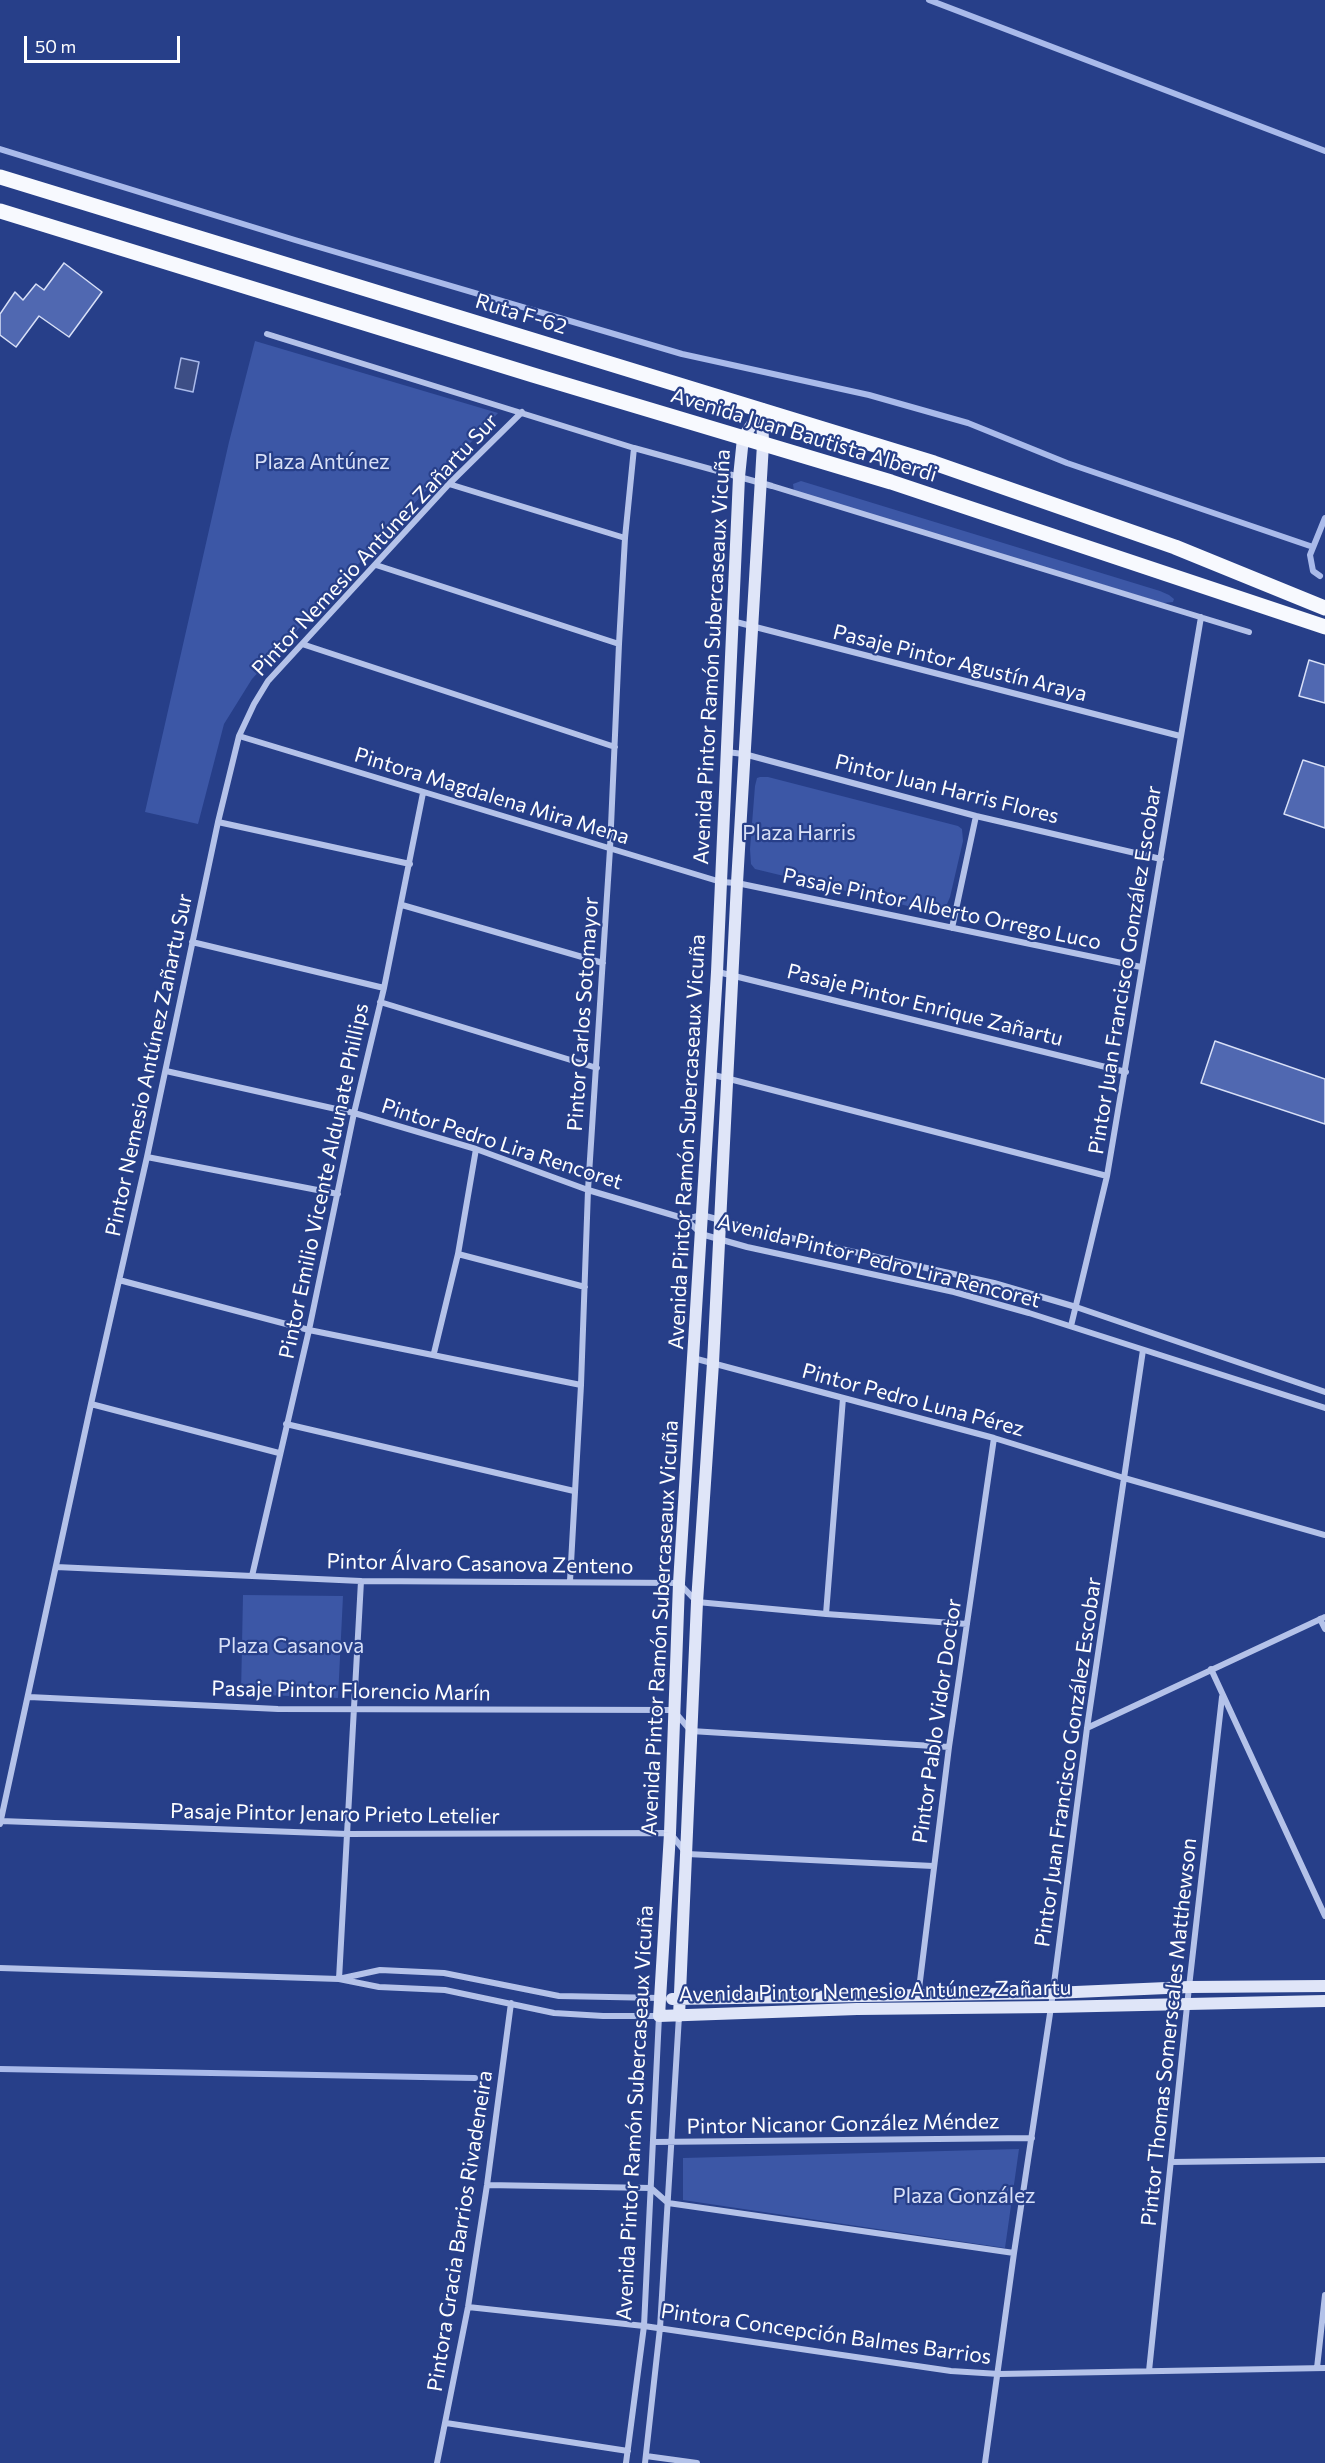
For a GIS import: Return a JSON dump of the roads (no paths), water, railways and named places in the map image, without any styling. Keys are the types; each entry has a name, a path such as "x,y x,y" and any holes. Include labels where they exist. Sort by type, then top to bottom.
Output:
{"main road":[{"name":"Ruta F-62","path":"0,177 934,463 1175,547 1325,608"},
{"name":"Avenida Juan Bautista Alberdi","path":"0,211 891,482 1325,627"}],"street":[{"path":"267,333 634,448 759,482 1249,632"},
{"name":"Avenida Pintor Ramón Subercaseaux Vicuña","path":"626,2463 644,2326 670,1833 679,1583 717,972 739,477 743,438 762,409"},
{"name":"Avenida Pintor Ramón Subercaseaux Vicuña","path":"646,2459 660,2328 680,1999 697,1602 713,1363 736,883 763,444 762,409"},
{"name":"Pintor Nemesio Antúnez Zañartu Sur","path":"0,1823 166,1071 218,822 239,736 268,681 449,484 522,412"},
{"name":"Pintor Carlos Sotomayor","path":"570,1581 581,1385 588,1190 610,849 625,538 634,448"},
{"path":"449,484 625,538"},
{"path":"375,565 619,644"},
{"name":"Pintor Juan Francisco González Escobar","path":"1071,1326 1107,1176 1201,617"},
{"name":"Pasaje Pintor Agustín Araya","path":"732,621 1180,736"},
{"path":"302,644 615,747"},
{"name":"Pintora Magdalena Mira Mena","path":"239,736 721,882 736,883"},
{"name":"Pintor Juan Harris Flores","path":"725,752 744,754 976,816 1161,859"},
{"name":"Pintor Emilio Vicente Aldunate Phillips","path":"252,1576 309,1330 354,1113 381,1002 423,793"},
{"path":"952,928 976,816"},
{"path":"218,822 410,864"},
{"name":"Pasaje Pintor Alberto Orrego Luco","path":"736,883 1141,967"},
{"path":"402,904 603,963"},
{"path":"192,942 384,988"},
{"name":"Pasaje Pintor Enrique Zañartu","path":"717,972 1126,1072"},
{"path":"381,1002 597,1068"},
{"name":"Pintor Pedro Lira Rencoret","path":"166,1071 354,1113 476,1149 588,1190 686,1219"},
{"path":"710,1074 1107,1176"},
{"path":"434,1353 458,1254 476,1149"},
{"path":"147,1157 338,1194"},
{"name":"Avenida Pintor Pedro Lira Rencoret","path":"686,1219 702,1215 760,1231 994,1283 1076,1307 1325,1392"},
{"name":"Avenida Pintor Pedro Lira Rencoret","path":"686,1219 701,1234 954,1292 1071,1326 1325,1408"},
{"path":"458,1254 585,1287"},
{"path":"119,1280 309,1330 434,1353 581,1385"},
{"name":"Pintor Juan Francisco González Escobar","path":"985,2463 1053,1993 1087,1728 1143,1350"},
{"name":"Pintor Pedro Luna Pérez","path":"693,1358 994,1438 1124,1478 1325,1535"},
{"path":"826,1614 843,1398"},
{"path":"91,1404 279,1453"},
{"path":"286,1424 574,1491"},
{"name":"Pintor Pablo Vidor Doctor","path":"917,2009 949,1747 994,1438"},
{"name":"Pintor Álvaro Casanova Zenteno","path":"56,1567 361,1581 679,1583"},
{"path":"0,1968 339,1978 361,1581"},
{"path":"679,1583 697,1602 967,1624"},
{"path":"1087,1728 1323,1618 1325,1629"},
{"path":"1211,1670 1325,1916"},
{"name":"Pasaje Pintor Florencio Marín","path":"29,1697 237,1708 673,1710"},
{"name":"Pintor Thomas Somerscales Matthewson","path":"1149,2371 1222,1697"},
{"path":"673,1710 691,1731 949,1747"},
{"name":"Pasaje Pintor Jenaro Prieto Letelier","path":"0,1823 347,1834 670,1833"},
{"path":"670,1833 687,1854 933,1866"},
{"name":"Avenida Pintor Nemesio Antúnez Zañartu","path":"339,1978 380,1970 444,1973 559,1996 680,1999 1325,1986"},
{"name":"Avenida Pintor Nemesio Antúnez Zañartu","path":"339,1978 379,1987 445,1990 554,2013 603,2016 679,2016 857,2008 1051,2007 1325,2001"},
{"name":"Pintora Gracia Barrios Rivadeneira","path":"437,2463 468,2307 511,2003"},
{"name":"Pintor Nicanor González Méndez","path":"654,2142 1032,2138"},
{"path":"1171,2162 1325,2160"},
{"path":"487,2185 651,2188 668,2203 1014,2253"},
{"path":"1317,2368 1325,2295"},
{"name":"Pintora Concepción Balmes Barrios","path":"468,2307 660,2328 918,2366 999,2374 1325,2368"},
{"path":"446,2424 627,2451"},
{"path":"646,2459 697,2463"}],"waterway":[{"path":"929,0 1325,151"},
{"path":"0,149 295,240 682,354 869,395 968,423 1067,463 1313,547"},
{"path":"1320,576 1313,571 1310,555 1325,518"},
{"path":"0,2069 475,2078"}],"park label":[{"name":"Plaza Antúnez","path":"322,462"},
{"name":"Plaza Harris","path":"799,833"},
{"name":"Plaza Casanova","path":"291,1646"},
{"name":"Plaza González","path":"964,2196"}]}
